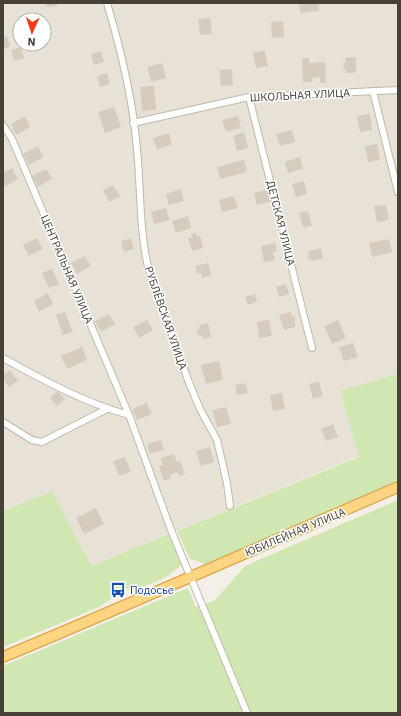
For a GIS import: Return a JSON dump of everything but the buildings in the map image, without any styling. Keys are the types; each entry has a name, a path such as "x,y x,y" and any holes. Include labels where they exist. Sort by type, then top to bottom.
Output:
{"highway":[{"name":"ЮБИЛЕЙНАЯ УЛИЦА","path":"3,657 130,604 191,576 398,487"}],"street":[{"name":"РУБЛЁВСКАЯ УЛИЦА","path":"107,3 120,46 138,154 143,248 148,267 188,380 200,409 217,440 228,483 230,506"},
{"name":"ШКОЛЬНАЯ УЛИЦА","path":"133,123 249,97 398,90"},
{"path":"374,91 398,192"},
{"name":"ДЕТСКАЯ УЛИЦА","path":"249,97 312,348"},
{"name":"ЦЕНТРАЛЬНАЯ УЛИЦА","path":"3,125 12,139 130,415 171,530 248,713"},
{"path":"3,358 107,409 130,415"},
{"path":"3,422 32,440 42,442 107,409"}],"shaded area":[{"path":"3,3 398,3 398,374 340,392 359,456 91,566 52,491 3,511"}],"green space":[{"path":"398,374 398,480 318,518 205,564 190,559 177,531 359,457 340,391"},
{"path":"52,491 91,566 169,534 183,563 165,578 128,590 125,586 111,592 114,597 99,607 3,647 3,511"},
{"path":"398,500 398,713 3,713 3,666 188,588 196,607 214,601 245,566"}],"place":[{"name":"Подосье","path":"118,590"}]}
